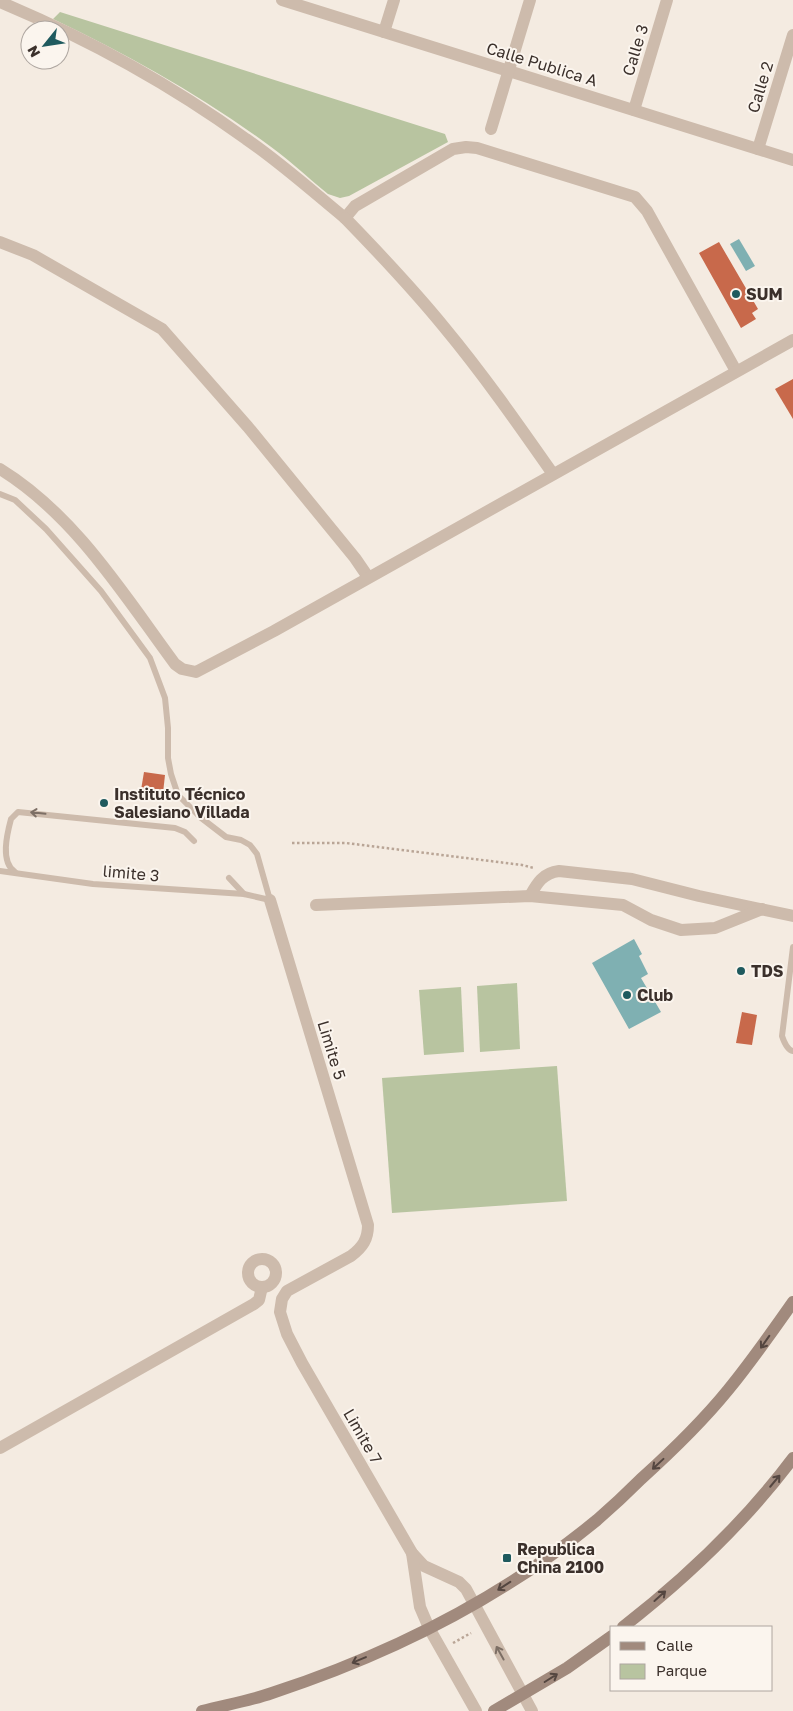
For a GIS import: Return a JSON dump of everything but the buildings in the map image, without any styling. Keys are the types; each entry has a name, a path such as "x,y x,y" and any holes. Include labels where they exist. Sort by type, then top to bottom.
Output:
{"main road":[{"path":"202,1711 270,1694 323,1675 417,1635 473,1604 548,1557 598,1519 673,1450 727,1391 761,1348 793,1302"},
{"path":"624,1626 714,1548 747,1515 793,1458"},
{"path":"494,1711 567,1668 610,1637"}],"street":[{"name":"Calle Publica A","path":"282,0 793,160"},
{"path":"384,32 394,0"},
{"path":"491,129 530,0"},
{"name":"Calle 3","path":"634,110 667,0"},
{"path":"0,2 90,44 170,88 247,139 345,218 397,272 445,328 553,474"},
{"name":"Calle 2","path":"758,149 793,35"},
{"path":"345,218 355,206 454,149 466,147 477,148 635,197 647,211 736,371"},
{"path":"0,242 33,256 162,328 248,427 355,558 368,577"},
{"path":"0,469 37,495 84,544 175,664 182,669 196,672 793,340"},
{"path":"530,896 535,886 550,872 559,871 632,879 699,896 793,916"},
{"path":"316,905 530,896 623,904 651,920 682,930 715,928 762,910"},
{"name":"Limite 5","path":"270,900 368,1225 368,1236 363,1245 351,1256 294,1286"},
{"name":"Limite 7","path":"294,1286 287,1291 282,1299 280,1312 287,1334 412,1553"},
{"path":"0,1448 254,1304 259,1300 262,1287"},
{"path":"412,1553 424,1566 459,1582 466,1589 532,1711"},
{"path":"412,1553 420,1607 429,1628 476,1711"}],"lane":[{"path":"0,494 14,500 46,529 101,591 150,658 165,698 168,758 178,795 200,818 226,837 241,840 250,845 257,854 270,900"},
{"path":"16,873 11,870 6,862 8,830 10,819 22,812 175,828 184,832 194,841"},
{"name":"limite 3","path":"0,871 93,884 244,894 270,900"},
{"path":"229,878 244,894"},
{"path":"793,947 782,1036 784,1043 790,1051 793,1051"}],"path":[{"path":"292,842 346,843 522,865 550,872"}],"green space":[{"path":"60,12 445,134 448,142 349,196 340,198 328,194 271,147 213,107 134,60 70,28 70,20 53,19"},
{"path":"517,983 520,1049 480,1052 477,986"},
{"path":"461,987 464,1052 424,1055 419,990"},
{"path":"557,1066 567,1201 392,1213 382,1078"}],"water":[{"path":"739,239 755,266 746,271 730,244"},
{"path":"634,939 642,954 639,956 648,974 641,978 661,1012 629,1029 592,963"}],"place":[{"name":"SUM","path":"736,294"},
{"name":"Instituto Técnico Salesiano Villada","path":"104,803"},
{"name":"TDS","path":"741,971"},
{"name":"Club","path":"627,995"},
{"name":"Republica China 2100","path":"507,1558"}]}
